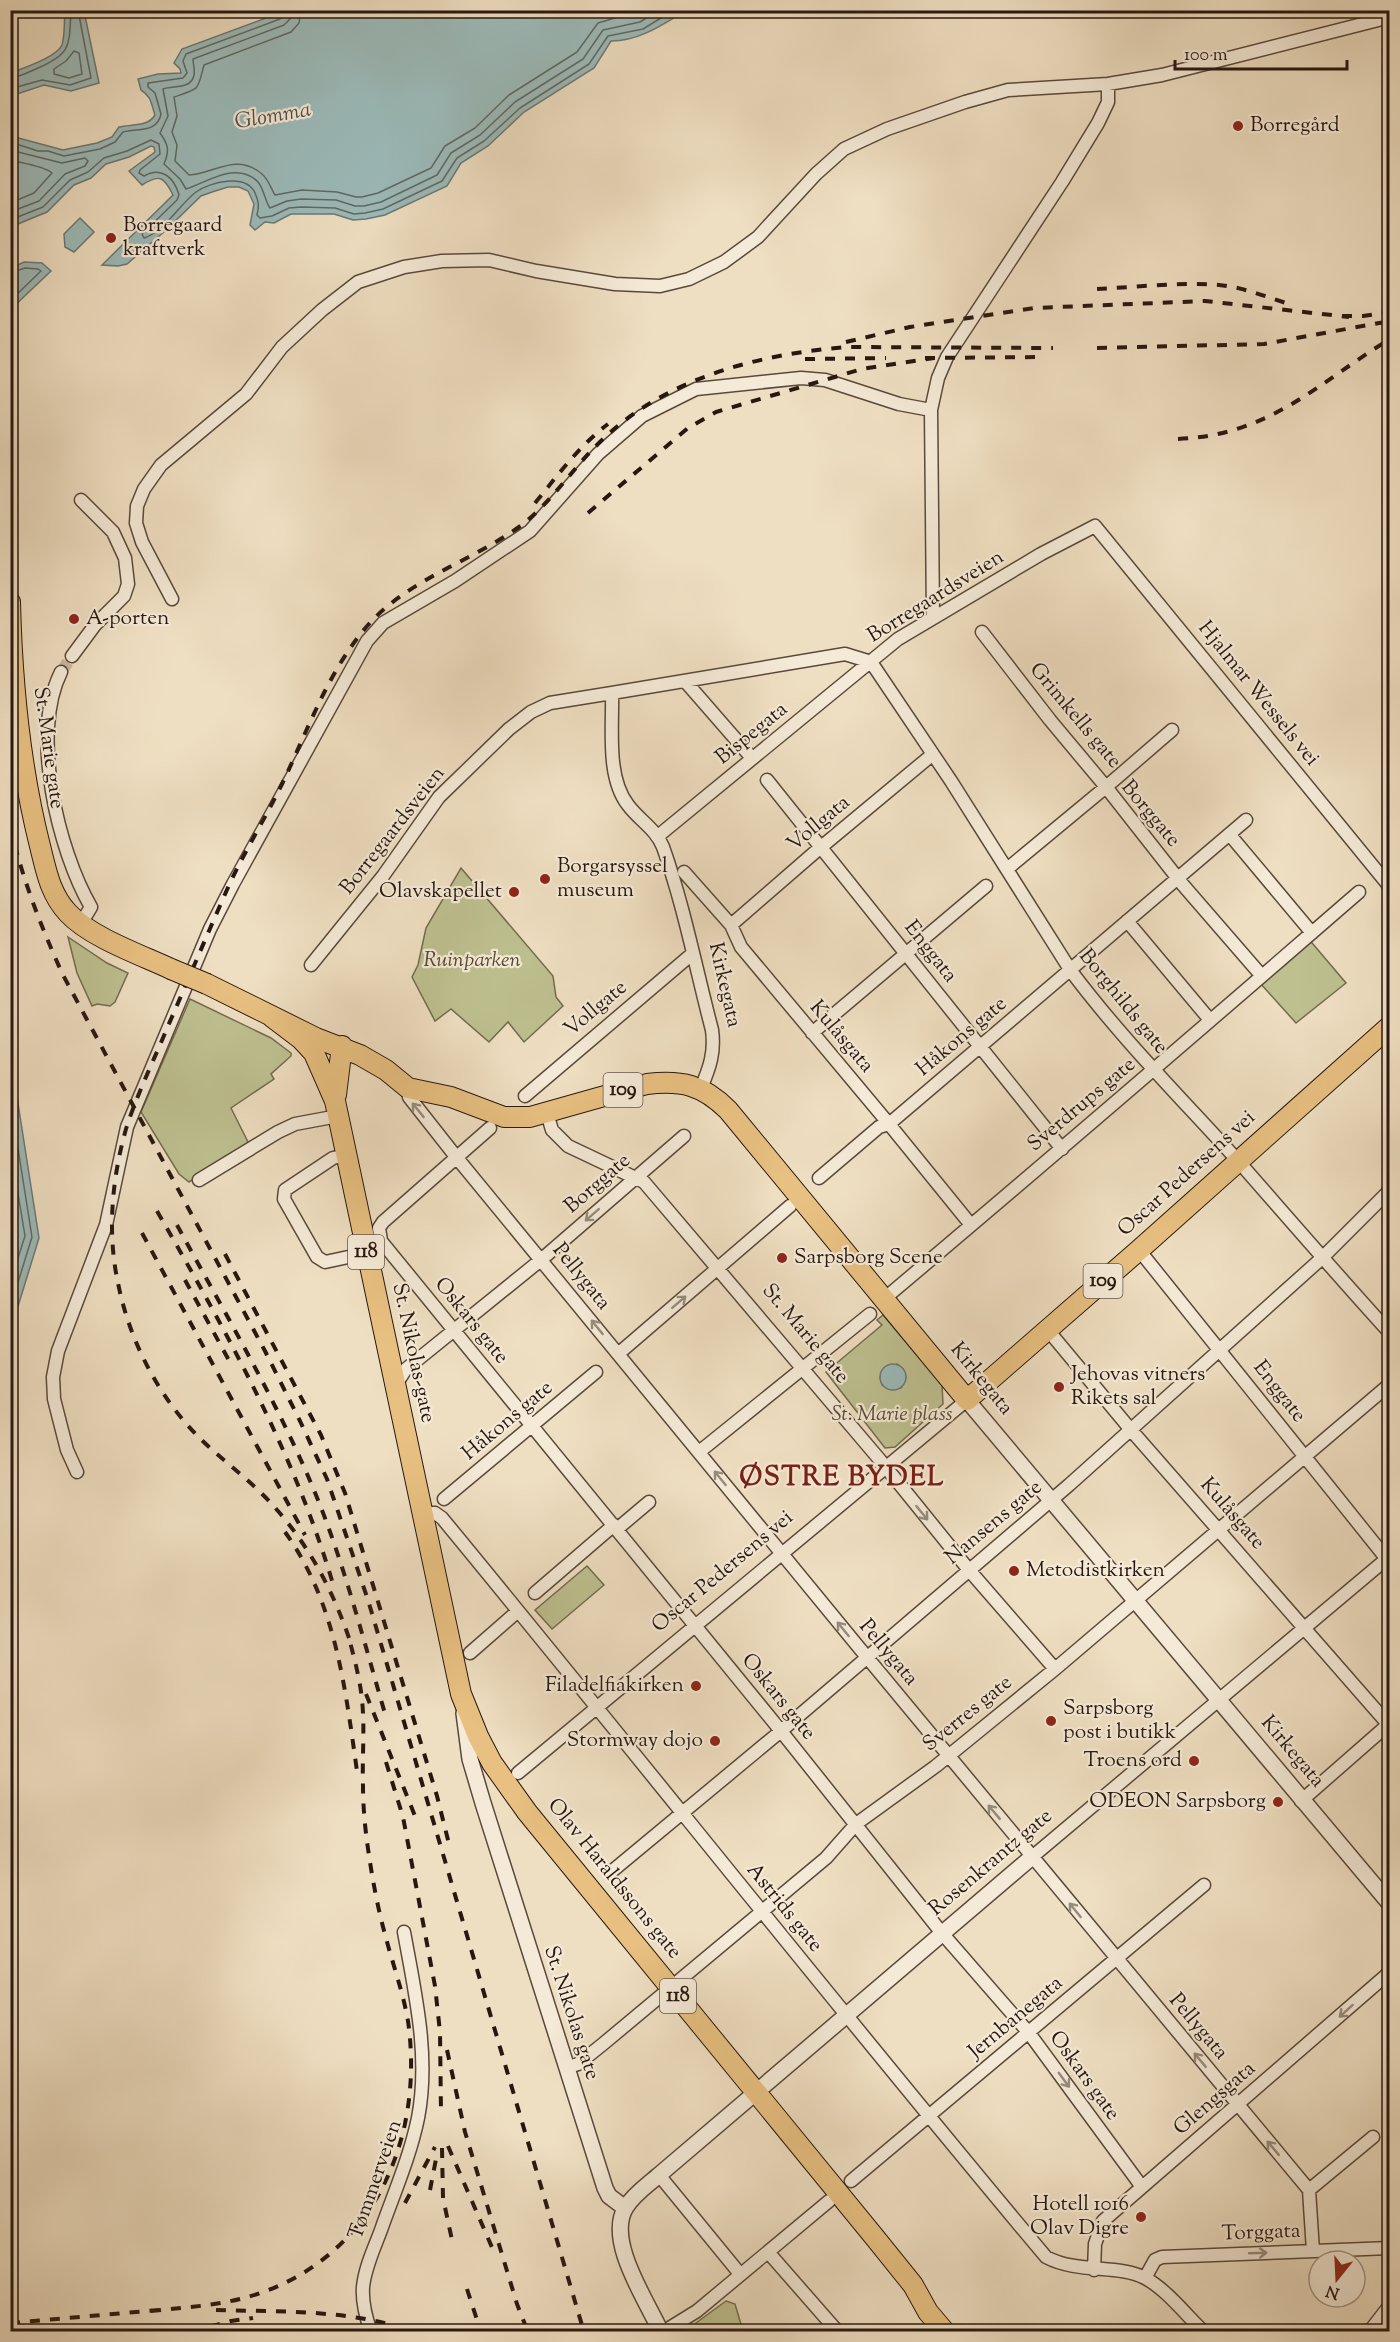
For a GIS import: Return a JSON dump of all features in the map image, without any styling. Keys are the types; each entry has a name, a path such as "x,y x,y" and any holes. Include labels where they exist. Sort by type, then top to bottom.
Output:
{"main road":[{"name":"St. Marie gate","path":"10,602 18,719 32,813 45,864 83,921 115,943 207,984 316,1038 342,1046"},
{"name":"St. Marie gate","path":"207,984 237,993 318,1030 342,1046 375,1063 408,1088 451,1097 504,1117 530,1117 647,1084 681,1083 701,1088"},
{"name":"St. Nikolas-gate","path":"272,1017 301,1039 314,1053 337,1108 394,1387 424,1513 444,1615"},
{"name":"Oscar Pedersens vei","path":"967,1400 1139,1250 1389,1026"},
{"name":"St. Nikolas-gate","path":"337,1108 342,1046"},
{"name":"Kirkegata","path":"701,1088 728,1110 967,1400"},
{"name":"Olav Haraldssons gate","path":"444,1615 461,1694 478,1736 504,1781 913,2285 928,2312 945,2331"},
{"name":"Olav Haraldssons gate","path":"913,2285 928,2296 961,2331"}],"street":[{"path":"172,599 142,542 136,523 137,506 144,489 161,465 246,394 282,347 322,310 358,282 404,267 442,261 489,260 537,271 615,284 660,286 689,279 724,262 758,237 816,174 844,149 887,129 1008,90 1108,84 1194,68 1389,17"},
{"path":"933,618 931,410 938,378 947,357 1098,123 1108,102 1108,84"},
{"path":"77,1472 67,1450 54,1399 53,1377 58,1351 106,1225 127,1127 210,929 367,641 383,623 455,581 530,531 607,446 642,416 696,388 801,378 825,380 899,404 931,410"},
{"path":"72,656 95,625 124,596 128,584 125,558 113,532 81,500"},
{"name":"Borregaardsveien","path":"311,965 383,876 439,796 509,729 531,712 550,704 845,654 870,662 898,639 1041,554 1095,526"},
{"name":"Hjalmar Wessels vei","path":"1095,526 1389,886"},
{"name":"Grimkells gate","path":"982,632 1050,720 1106,787 1172,730"},
{"name":"Borghilds gate","path":"870,662 933,754 1071,971 1153,1070 1238,1162 1389,1333"},
{"name":"Bispegata","path":"658,836 870,662"},
{"name":"St. Marie gate","path":"61,672 54,687 47,722 48,763 55,808 77,884 91,908 83,921"},
{"path":"685,681 752,758"},
{"path":"612,693 616,782 628,805 658,836"},
{"name":"Vollgata","path":"731,925 933,754"},
{"name":"Enggata","path":"767,780 1062,1149"},
{"name":"Borggate","path":"1007,869 1106,787 1177,878"},
{"name":"Håkons gate","path":"819,1178 879,1127 889,1124 1246,820"},
{"path":"1230,835 1312,933"},
{"name":"Kirkegata","path":"658,836 672,874 712,1029 714,1046 712,1064 701,1088"},
{"name":"Kulåsgata","path":"684,872 731,925 741,947 889,1124 970,1226"},
{"path":"1177,878 1261,975"},
{"path":"812,1033 986,886"},
{"name":"Sverdrups gate","path":"884,1299 1062,1149 1359,892"},
{"path":"1127,921 1210,1020"},
{"name":"Vollgate","path":"525,1096 692,954"},
{"name":"Pellygata","path":"408,1088 408,1097 618,1354 1309,2190"},
{"path":"199,1180 278,1132 337,1108"},
{"name":"St. Marie gate","path":"547,1113 552,1130 568,1146 636,1176 644,1182 803,1369 969,1570 1055,1669"},
{"path":"458,1158 490,1128"},
{"name":"Borggate","path":"394,1387 406,1369 542,1259 684,1136"},
{"path":"346,1155 333,1158 285,1190 284,1199 317,1257 325,1262 367,1253"},
{"name":"Oskars gate","path":"458,1158 383,1222 379,1228 379,1236 386,1248 781,1731 941,1932 1029,2033 1142,2187"},
{"name":"Nansens gate","path":"611,1872 781,1731 1131,1430 1322,1258 1389,1190"},
{"path":"618,1354 790,1206"},
{"name":"Enggate","path":"1139,1250 1388,1557"},
{"path":"699,1452 870,1314"},
{"name":"Kulåsgate","path":"1047,1329 1131,1430 1389,1723"},
{"name":"Håkons gate","path":"444,1499 596,1372"},
{"name":"Sverres gate","path":"568,2067 578,2064 826,1858 856,1824 948,1756 1055,1669 1389,1384"},
{"name":"Kirkegata","path":"967,1400 1389,1904"},
{"name":"Oscar Pedersens vei","path":"518,1773 967,1400"},
{"path":"535,1593 649,1502"},
{"name":"Astrids gate","path":"424,1513 435,1513 442,1518 598,1707 681,1813 928,2117 1046,2258 1066,2266 1122,2272 1145,2278"},
{"name":"Rosenkrantz gate","path":"625,2208 659,2175 941,1932 1388,1557"},
{"path":"470,1653 518,1611"},
{"name":"St. Nikolas gate","path":"461,1694 470,1759 524,1936 568,2067 605,2188 609,2196 625,2208"},
{"path":"1301,1801 1389,1723"},
{"name":"Jernbanegata","path":"851,2181 1204,1885"},
{"name":"Tømmerveien","path":"371,2331 366,2318 363,2289 367,2266 404,2172 418,2117 422,2084 421,2027 404,1932"},
{"name":"Glengsgata","path":"1094,2270 1097,2233 1103,2221 1389,1972"},
{"path":"1313,2249 1309,2190 1372,2137"},
{"path":"659,2175 740,2274"},
{"path":"625,2208 622,2234 625,2258 662,2331 697,2311 829,2201"},
{"name":"Torggata","path":"1364,2249 1389,2248"},
{"name":"Torggata","path":"1145,2278 1155,2260 1162,2257 1307,2251"},
{"path":"768,2252 838,2331"},
{"path":"1145,2278 1158,2287 1204,2331"},
{"path":"1369,2331 1389,2305"}],"green space":[{"name":"Ruinparken","path":"461,868 553,976 556,997 563,1006 524,1042 508,1022 489,1042 451,1009 435,1021 412,977 418,965 426,928"},
{"path":"68,937 107,963 128,973 115,1002 110,1006 97,1004 92,1006 77,973"},
{"path":"1307,937 1346,983 1296,1023 1260,983"},
{"path":"190,999 271,1038 291,1053 291,1056 271,1074 274,1079 231,1108 249,1144 189,1182 179,1174 141,1112"},
{"name":"St. Marie plass","path":"883,1315 942,1385 943,1404 895,1447 885,1448 826,1372 882,1325 877,1320","holes":["897,1364 903,1369 906,1377 901,1388 889,1389 882,1385 880,1377"]},
{"path":"587,1566 604,1585 552,1629 535,1610"},
{"path":"726,2301 735,2304 743,2331 685,2331"}],"water":[{"path":"65,11 84,11 99,83 71,91 44,85 11,96 11,73 47,58 62,45"},
{"name":"Glomma","path":"285,11 685,11 641,35 611,41 594,68 524,112 488,146 461,163 447,186 385,215 353,220 334,214 291,214 274,223 265,222 255,230 250,225 254,204 248,191 239,187 228,187 201,196 127,264 102,265 173,195 164,181 157,178 142,185 129,171 155,152 154,147 151,146 129,157 106,164 91,178 74,185 47,212 13,226 10,221 11,136 63,150 97,143 112,137 119,127 148,122 155,115 151,101 141,90 138,79 158,74 181,73 174,63 182,49"},
{"path":"80,218 94,232 74,252 65,247 64,234"},
{"path":"24,262 42,263 51,271 11,309 11,268"},
{"path":"11,1085 17,1097 39,1238 11,1329"},
{"path":"893,1364 902,1368 906,1377 902,1386 893,1390 884,1386 880,1377 884,1368"}],"tunnel":[{"path":"61,672 72,656"}],"railway":[{"path":"1097,289 1173,284 1219,285 1245,290 1286,303"},
{"path":"846,342 910,327 1034,308 1205,301 1349,317"},
{"path":"1342,316 1390,312"},
{"path":"1097,348 1264,344 1390,321"},
{"path":"1178,439 1211,435 1240,428 1266,417 1315,389 1390,339"},
{"path":"349,1638 336,1604 319,1571 290,1525 262,1493 191,1429 162,1392 150,1372 123,1306 115,1264 112,1225 117,1167 135,1103 230,883 282,784 330,681 354,643 384,609 421,583 481,551 519,527 540,509 596,446 622,423 650,403 680,387 745,364 779,356 848,347 1053,348"},
{"path":"925,358 1045,357"},
{"path":"805,359 886,358"},
{"path":"588,513 688,428 716,412 862,369 934,358"},
{"path":"535,503 578,451 608,424"},
{"path":"10,826 33,902 63,975 265,1351 327,1479 368,1600 584,2332"},
{"path":"157,1211 256,1393 299,1487 333,1584"},
{"path":"177,1225 264,1385 311,1483 343,1569 386,1717"},
{"path":"142,1233 305,1535"},
{"path":"225,1254 321,1435 345,1493 437,1796 449,1844"},
{"path":"185,1280 231,1364"},
{"path":"285,1532 316,1587 327,1617 342,1677 357,1771"},
{"path":"151,2311 209,2305 252,2296 305,2272 338,2247 364,2217 385,2182 400,2145 408,2105 411,2063 408,2021 381,1919 369,1853 364,1805 362,1700 350,1642"},
{"path":"366,1694 415,1816"},
{"path":"386,1762 403,1817 435,1986 440,2032 441,2113"},
{"path":"447,2050 465,2132 517,2304 528,2332"},
{"path":"448,2146 494,2252"},
{"path":"405,2203 435,2147"},
{"path":"442,2148 443,2198 452,2240"},
{"path":"430,2190 436,2159"},
{"path":"467,2289 481,2332"},
{"path":"10,2323 159,2310"},
{"path":"216,2310 341,2315 415,2332"},
{"path":"191,2332 231,2321 253,2318"}],"place":[{"name":"Borregård","path":"1238,126"},
{"name":"Borregaard kraftverk","path":"111,238"},
{"name":"A-porten","path":"74,619"},
{"name":"Borgarsyssel museum","path":"545,879"},
{"name":"Olavskapellet","path":"514,892"},
{"name":"Sarpsborg Scene","path":"782,1258"},
{"name":"Jehovas vitners Rikets sal","path":"1059,1387"},
{"name":"Metodistkirken","path":"1014,1571"},
{"name":"Filadelfiakirken","path":"696,1686"},
{"name":"Sarpsborg post i butikk","path":"1051,1721"},
{"name":"Stormway dojo","path":"715,1741"},
{"name":"Troens ord","path":"1194,1761"},
{"name":"ODEON Sarpsborg","path":"1278,1802"},
{"name":"Hotell 1016 Olav Digre","path":"1141,2217"}],"district":[{"name":"ØSTRE BYDEL","path":"842,1478"}]}
